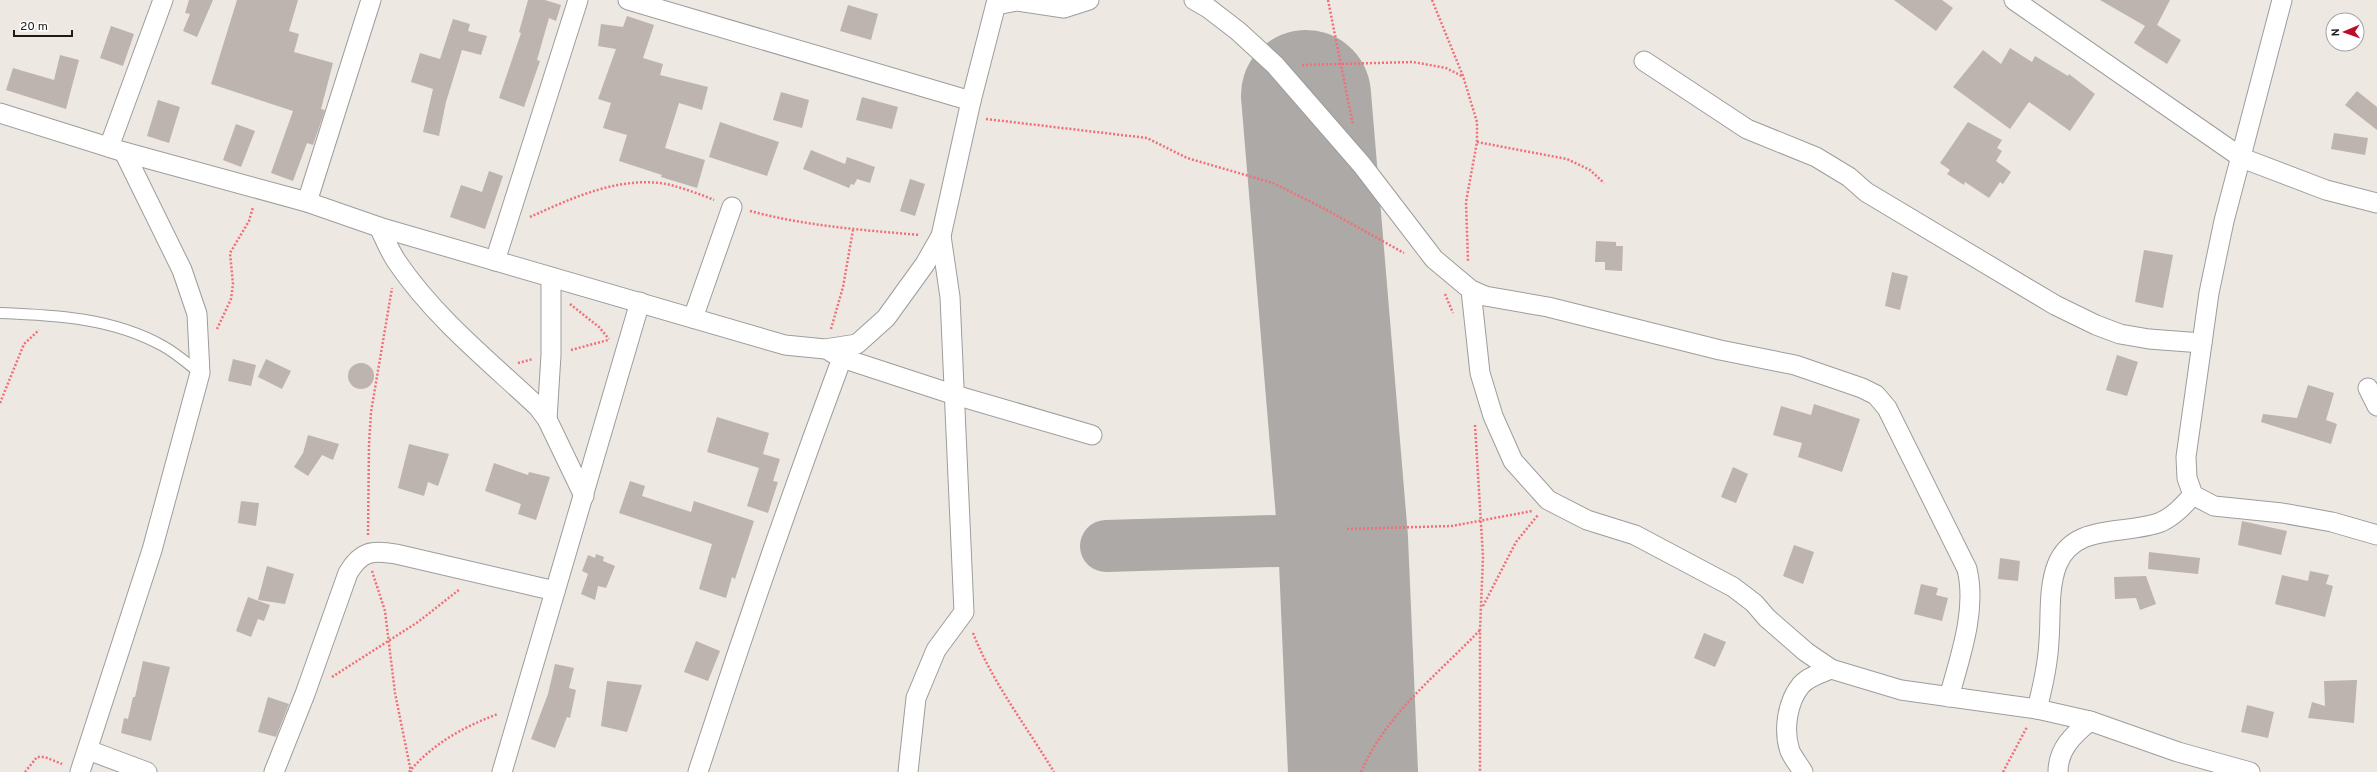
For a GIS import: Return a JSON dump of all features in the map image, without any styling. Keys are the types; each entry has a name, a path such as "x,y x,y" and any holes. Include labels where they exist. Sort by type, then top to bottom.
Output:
{"street":[{"path":"80,770 88,750 152,550 197,390 200,373 197,314 182,270 117,149 163,0"},
{"path":"307,202 371,0"},
{"path":"495,261 578,0"},
{"path":"628,0 969,109"},
{"path":"0,113 258,190 307,202 379,227 495,261 551,286 640,302 784,345 825,348 857,344 886,318 925,264 941,236 969,109 997,3 1017,2 1064,8 1089,0"},
{"path":"1194,0 1208,8 1238,31 1275,65 1362,165 1434,259 1471,290 1485,296 1548,307 1720,350 1795,365 1834,377 1876,395 1887,408 1967,568 1971,583 1970,604 1962,647 1950,697"},
{"path":"2014,0 2242,158 2326,190 2377,204"},
{"path":"2282,0 2242,158 2224,221 2202,343 2186,457 2186,478 2193,495 2214,506 2282,513 2332,522 2377,535"},
{"path":"1644,61 1747,128 1823,160 1849,176 1866,192 2055,305 2120,334 2149,339 2202,343"},
{"path":"693,318 732,207"},
{"path":"379,227 397,262 447,322 538,407 547,419 584,496"},
{"path":"908,772 916,698 936,650 964,612 950,297 941,236"},
{"path":"547,419 551,355 551,286"},
{"path":"1471,290 1480,373 1493,416 1514,461 1551,507 1635,535 1733,587 1754,603 1766,618 1806,652 1831,669 1901,690 2037,709 2090,721 2178,752 2250,772"},
{"path":"502,772 523,706 554,591 584,496 640,302"},
{"path":"825,348 842,358 955,395 1092,435"},
{"path":"698,772 739,643 811,438 842,358"},
{"path":"2368,388 2377,406"},
{"path":"2037,709 2046,675 2052,583 2058,565 2069,546 2089,535 2160,522 2176,513 2193,495"},
{"path":"274,772 305,694 348,573 355,560 367,553 382,551 554,591"},
{"path":"1803,772 1791,752 1788,740 1786,727 1789,710 1801,685 1831,669"},
{"path":"2058,772 2062,750 2071,736 2090,721"},
{"path":"88,750 147,772"},
{"path":"2178,752 2194,772"}],"lane":[{"path":"0,313 59,316 93,321 146,337 164,347 200,373"}],"path":[{"path":"1328,0 1353,126"},
{"path":"1432,0 1463,76 1477,122 1477,142 1466,202 1466,247 1471,290"},
{"path":"1275,65 1413,62 1432,64 1446,68 1463,76"},
{"path":"969,109 1147,138 1187,158 1273,183 1325,209 1411,256"},
{"path":"1477,142 1566,160 1590,170 1604,184"},
{"path":"215,333 223,320 231,299 233,284 230,253 249,221 258,190"},
{"path":"825,348 843,287 853,230"},
{"path":"397,262 371,412 368,452 367,553 385,611 396,693 410,771"},
{"path":"551,286 584,314 609,340"},
{"path":"0,403 24,344 29,338 59,316"},
{"path":"496,369 609,340 633,324"},
{"path":"1474,423 1483,557 1480,630 1480,772"},
{"path":"1346,529 1425,527 1481,522 1551,507"},
{"path":"1482,608 1516,542 1551,507"},
{"path":"330,678 390,641 483,574"},
{"path":"964,612 979,649 1054,772"},
{"path":"1361,772 1367,757 1411,699 1480,630"},
{"path":"410,771 430,751 452,736 487,718 523,706"},
{"path":"2003,772 2037,709"},
{"path":"25,772 37,757 80,770"}],"building":[{"path":"189,0 213,0 197,37 183,31 190,14 185,13"},
{"path":"237,0 298,0 289,31 299,34 294,52 333,63 321,109 325,110 313,145 307,143 293,181 271,173 293,111 211,84"},
{"path":"528,0 545,0 561,5 556,21 549,18 537,60 540,61 524,107 499,98 521,33 519,32"},
{"path":"1894,0 1942,0 1953,8 1936,31"},
{"path":"2100,0 2170,0 2157,25 2181,40 2167,64 2134,43 2145,26"},
{"path":"848,5 878,14 871,40 840,31"},
{"path":"627,16 654,25 643,58 663,64 660,75 708,87 702,110 679,103 665,148 705,160 697,188 661,177 662,175 619,161 627,135 603,128 611,103 598,99 616,49 598,46 601,24 623,27"},
{"path":"453,19 470,24 468,31 487,36 481,55 462,50 446,102 439,136 423,132 433,89 411,82 420,53 440,59"},
{"path":"111,26 134,34 123,66 100,58"},
{"path":"2010,48 2032,62 2035,56 2068,76 2069,74 2095,94 2070,131 2029,102 2010,129 1953,87 1983,50 2001,64"},
{"path":"60,55 79,60 66,109 6,90 13,68 54,80"},
{"path":"2357,91 2377,107 2377,130 2345,105"},
{"path":"781,92 809,100 802,128 773,120"},
{"path":"862,97 898,107 892,129 856,120"},
{"path":"158,100 180,107 169,143 147,136"},
{"path":"720,122 779,142 767,176 709,157"},
{"path":"1968,122 2002,140 1997,148 2002,151 1996,161 2011,172 2003,184 2000,182 1989,198 1965,182 1964,185 1947,174 1950,170 1940,163"},
{"path":"236,124 255,131 241,167 223,160"},
{"path":"2334,133 2368,138 2365,155 2331,149"},
{"path":"811,150 845,164 847,157 875,167 870,183 857,179 854,185 851,184 849,188 803,169"},
{"path":"489,171 503,176 485,229 450,217 461,185 482,192"},
{"path":"910,179 925,184 915,216 900,211"},
{"path":"1596,241 1616,242 1616,246 1623,246 1622,271 1605,270 1605,262 1595,262"},
{"path":"2144,250 2173,255 2163,308 2135,302"},
{"path":"1892,272 1908,276 1900,310 1885,306"},
{"path":"2117,355 2138,362 2127,396 2106,390"},
{"path":"233,359 256,365 251,386 228,381"},
{"path":"266,359 291,371 282,389 258,377"},
{"path":"361,363 370,367 374,376 370,385 361,389 352,385 348,376 352,367"},
{"path":"2308,385 2334,393 2326,420 2337,424 2331,444 2261,422 2263,414 2297,418"},
{"path":"1814,404 1860,419 1842,472 1798,457 1802,443 1773,435 1781,406 1811,415"},
{"path":"717,417 769,433 763,454 780,459 773,481 778,482 768,513 747,506 759,468 707,452"},
{"path":"308,435 339,444 333,460 322,455 308,476 294,467 303,453"},
{"path":"409,444 449,454 438,486 428,482 424,496 398,488"},
{"path":"494,463 528,475 529,472 550,477 536,520 518,514 521,504 485,491"},
{"path":"1733,467 1748,474 1736,503 1721,497"},
{"path":"630,481 645,486 642,496 691,512 694,501 754,521 735,579 732,577 726,598 699,589 712,544 619,513"},
{"path":"241,501 259,503 256,526 238,523"},
{"path":"2242,521 2287,531 2281,555 2238,545"},
{"path":"1794,545 1814,552 1803,584 1783,576"},
{"path":"2149,552 2200,558 2198,574 2148,569"},
{"path":"596,554 604,557 603,561 615,566 606,588 598,586 595,600 581,594 588,574 582,571 588,555 595,558"},
{"path":"2000,558 2020,561 2018,581 1998,579"},
{"path":"267,566 294,574 285,604 258,600"},
{"path":"2310,571 2329,575 2326,584 2333,586 2325,617 2275,604 2282,575 2308,581"},
{"path":"2146,576 2156,604 2140,610 2136,598 2115,599 2114,577"},
{"path":"1921,584 1938,588 1936,595 1948,598 1942,621 1914,614"},
{"path":"248,597 270,605 264,621 258,619 251,637 236,631"},
{"path":"1704,633 1726,642 1715,667 1694,658"},
{"path":"696,641 720,651 708,681 684,672"},
{"path":"143,661 170,667 151,741 121,733 124,718 128,719 133,697 135,697"},
{"path":"555,664 574,668 569,688 576,690 570,718 567,717 555,748 531,739 548,694"},
{"path":"2357,680 2354,723 2308,718 2312,702 2325,706 2324,681"},
{"path":"607,681 642,685 627,732 601,726"},
{"path":"268,697 289,704 276,737 258,732"},
{"path":"2247,705 2274,712 2268,738 2241,732"}],"taxiway":[{"path":"1106,546 1343,539"}],"runway":[{"path":"1306,95 1343,539 1353,772"}]}
